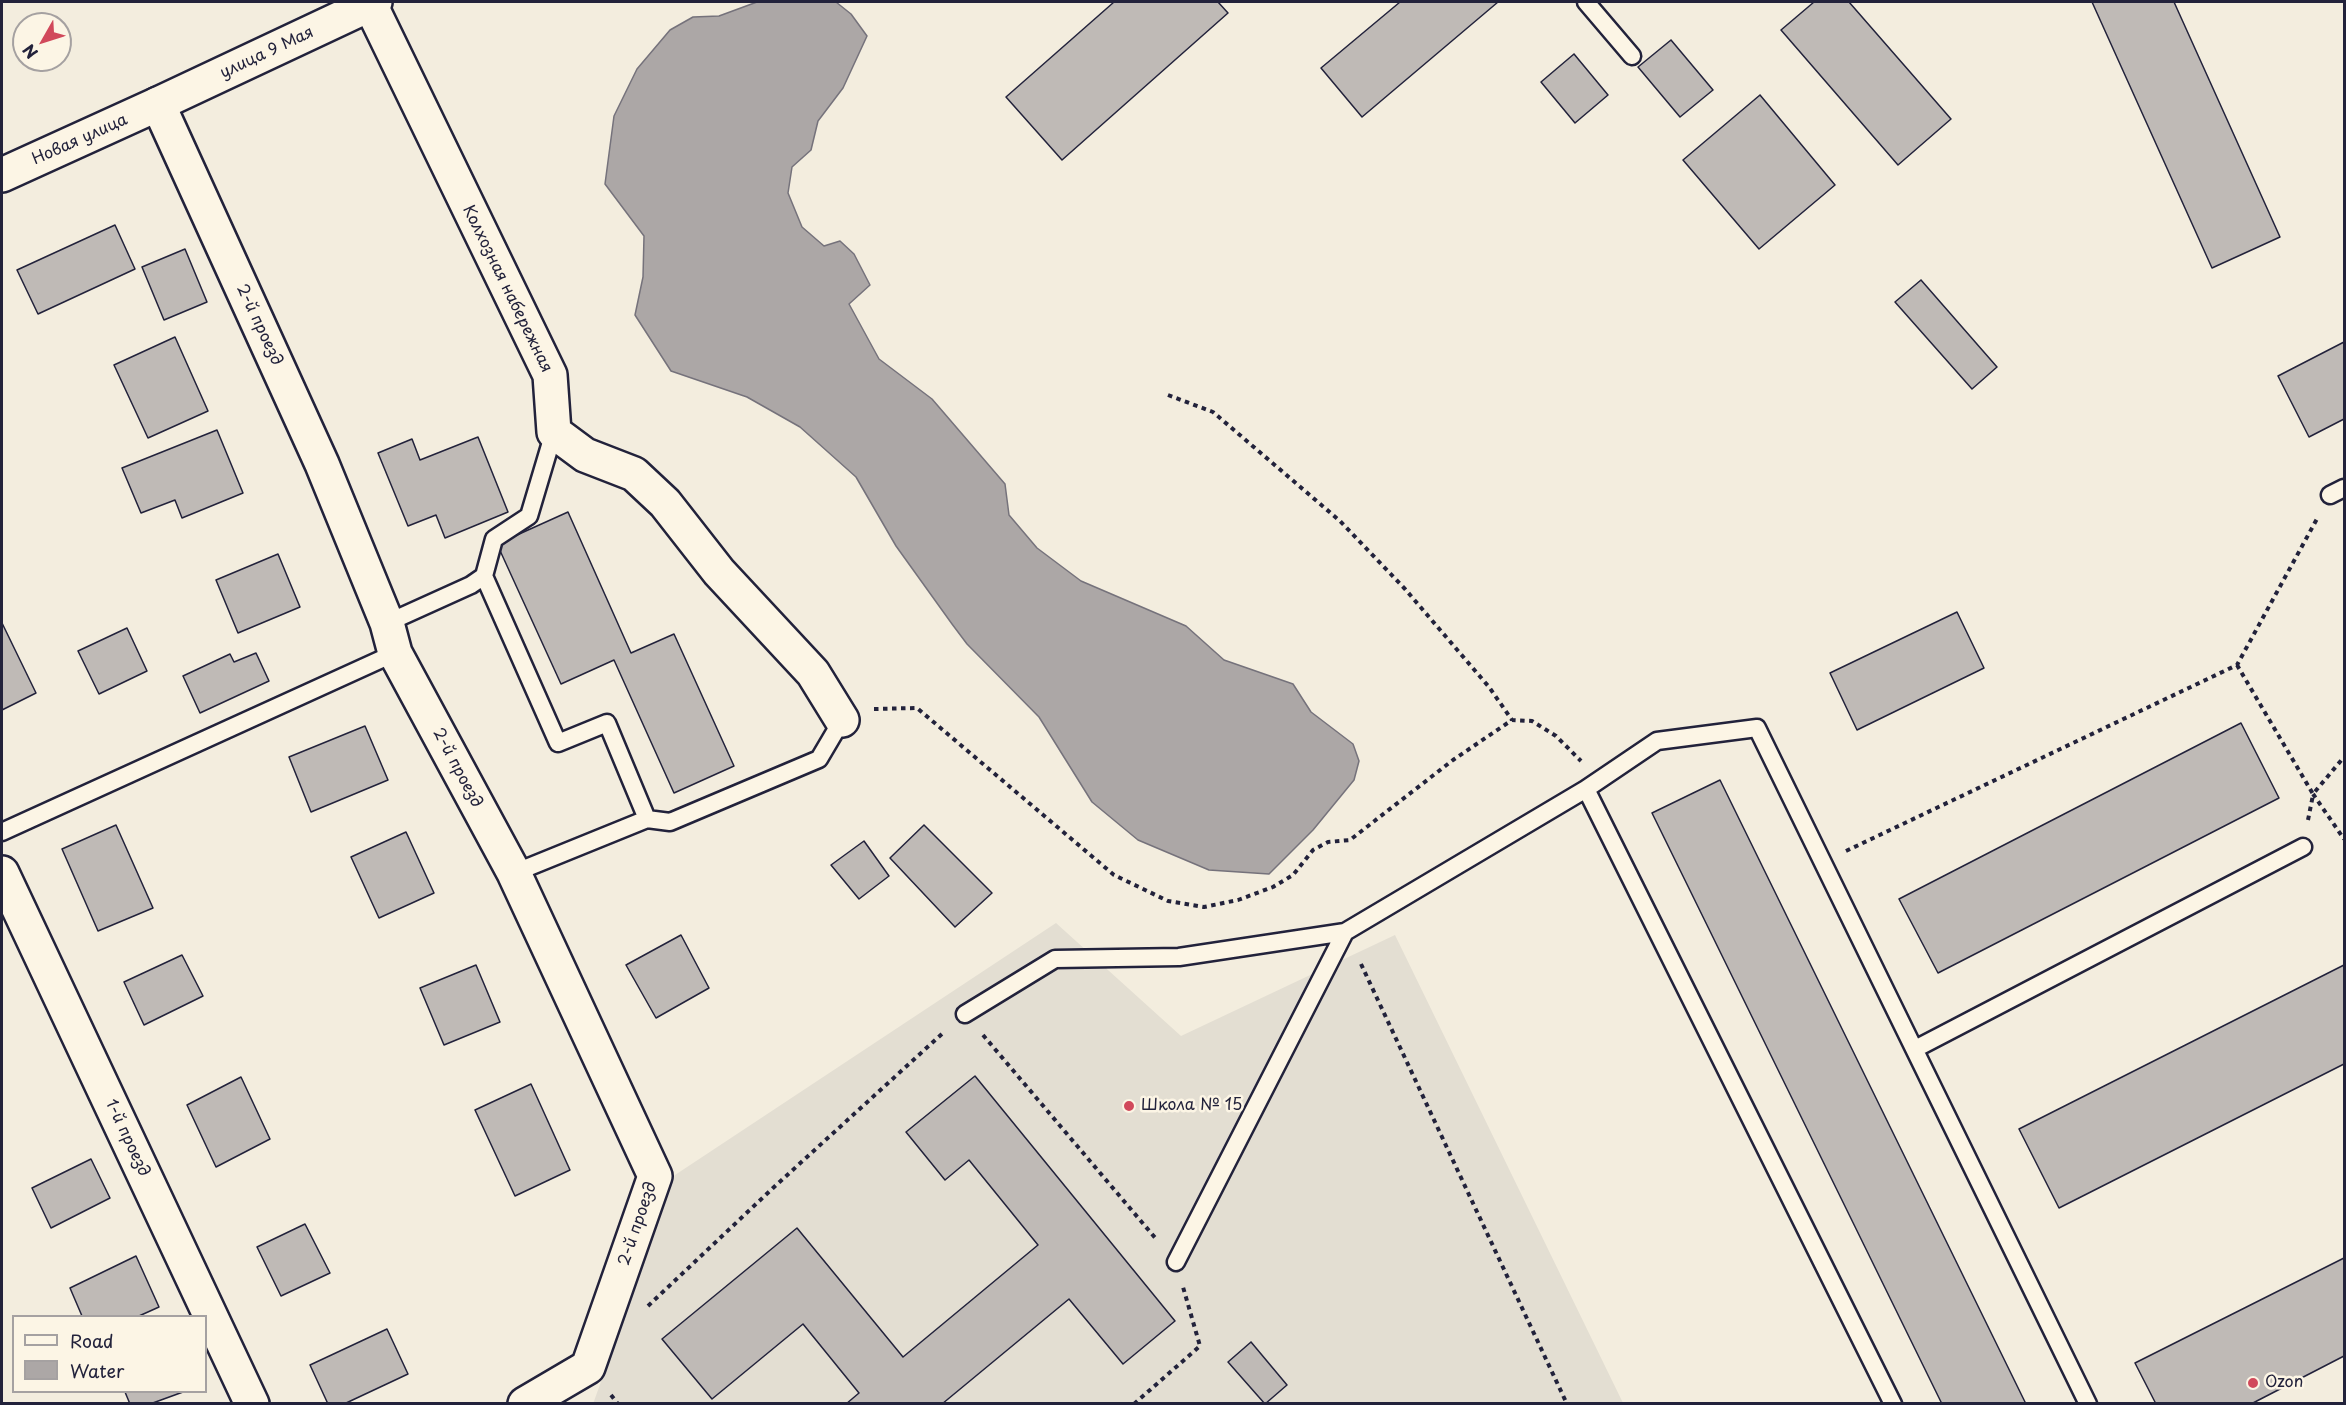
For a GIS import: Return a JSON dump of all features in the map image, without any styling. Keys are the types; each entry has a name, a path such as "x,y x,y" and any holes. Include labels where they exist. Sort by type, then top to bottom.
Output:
{"street":[{"name":"улица 9 Мая","path":"158,104 371,2"},
{"name":"Колхозная набережная","path":"371,2 550,375 554,432"},
{"name":"Новая улица","path":"2,175 158,104"},
{"name":"2-й проезд","path":"158,104 322,464 391,638 514,873 655,1176 588,1367 525,1404"},
{"path":"554,432 585,455 634,474 665,503 719,572 813,673 842,720"},
{"name":"1-й проезд","path":"2,873 252,1404"}],"lane":[{"path":"1586,2 1632,56"},
{"path":"554,432 529,516 494,539 484,576 558,743 607,723 647,819"},
{"path":"2,832 391,638 484,576"},
{"path":"514,873 647,819 670,822 819,759 842,720"},
{"path":"965,1014 1055,959 1179,957 1345,932 1592,785 1657,741 1757,728 2088,1404"},
{"path":"1592,785 1893,1404"},
{"path":"1915,1049 2303,847"},
{"path":"1176,1262 1345,932"}],"path":[{"path":"1168,395 1213,412 1340,521 1405,589 1489,687 1512,720"},
{"path":"1823,862 2237,664 2337,491"},
{"path":"2237,664 2313,794 2344,839"},
{"path":"842,720 868,710 917,708 1114,875 1168,901 1204,907 1238,900 1273,887 1293,875 1313,850 1328,842 1350,840 1453,760 1512,720 1532,721 1556,736 1577,756 1592,785"},
{"path":"2313,794 2344,757"},
{"path":"1345,932 1567,1404"},
{"path":"643,1312 773,1188 965,1014 1176,1262 1200,1347 1134,1404"}],"shaded area":[{"name":"Школа № 15","path":"1056,923 1181,1036 1395,935 1623,1403 593,1404 675,1175"}],"water":[{"path":"757,2 836,2 851,14 867,36 843,88 818,121 811,150 792,167 788,193 802,227 824,246 840,241 854,254 870,285 849,304 879,359 932,399 1005,484 1009,515 1037,548 1081,581 1186,626 1224,660 1293,684 1311,712 1353,744 1359,761 1354,780 1313,830 1269,874 1209,870 1138,840 1092,802 1039,717 967,644 952,624 896,546 856,477 800,427 747,397 671,371 635,315 643,277 644,236 605,184 614,116 637,69 670,30 693,17 719,16"}],"building":[{"path":"1114,2 1218,2 1228,13 1062,160 1006,97"},
{"path":"1400,2 1498,2 1362,117 1321,68"},
{"path":"1814,2 1849,2 1951,119 1898,165 1781,30"},
{"path":"2092,2 2174,2 2280,237 2212,268"},
{"path":"1671,40 1713,90 1680,117 1638,67"},
{"path":"1574,54 1608,95 1575,123 1541,82"},
{"path":"1760,95 1835,185 1759,249 1683,160"},
{"path":"115,225 135,269 38,314 17,270"},
{"path":"185,249 207,302 164,320 142,267"},
{"path":"1921,280 1997,367 1972,389 1895,302"},
{"path":"175,337 208,411 148,438 114,365"},
{"path":"2344,342 2344,419 2309,437 2278,376"},
{"path":"217,430 243,493 182,518 175,500 141,513 122,468"},
{"path":"478,437 508,512 445,538 436,515 408,526 378,453 412,439 420,460"},
{"path":"568,512 631,653 674,634 734,766 674,793 614,660 561,684 497,544"},
{"path":"278,554 300,607 238,633 216,580"},
{"path":"1957,612 1984,668 1857,730 1830,673"},
{"path":"2,623 36,693 2,710"},
{"path":"127,628 147,671 99,694 78,651"},
{"path":"256,653 269,681 200,713 183,676 230,654 234,662"},
{"path":"2241,723 2279,798 1938,973 1899,899"},
{"path":"365,726 388,780 311,812 289,757"},
{"path":"1720,780 2026,1404 1942,1404 1652,813"},
{"path":"116,825 153,908 98,931 62,849"},
{"path":"924,825 992,893 955,927 890,858"},
{"path":"406,832 434,893 379,918 351,857"},
{"path":"864,841 889,876 859,899 831,865"},
{"path":"681,935 709,988 656,1018 626,965"},
{"path":"182,955 203,996 144,1025 124,982"},
{"path":"476,965 500,1022 444,1045 420,988"},
{"path":"2344,965 2344,1064 2059,1208 2019,1129"},
{"path":"975,1076 1175,1321 1123,1364 1069,1299 942,1404 846,1404 859,1393 803,1324 712,1399 662,1339 797,1228 903,1357 1038,1245 969,1160 945,1180 906,1132"},
{"path":"241,1077 270,1139 216,1167 187,1105"},
{"path":"531,1084 570,1170 515,1196 475,1110"},
{"path":"91,1159 110,1198 51,1228 32,1188"},
{"path":"305,1224 330,1273 281,1296 257,1247"},
{"path":"136,1256 159,1307 141,1315 82,1315 70,1288"},
{"path":"2344,1258 2344,1356 2251,1404 2156,1404 2135,1363"},
{"path":"387,1329 408,1374 344,1404 328,1404 310,1365"},
{"path":"1251,1342 1287,1385 1265,1404 1228,1362"},
{"path":"125,1393 180,1393 150,1404 130,1404"}],"place":[{"name":"Школа № 15","path":"1129,1106"},
{"name":"Ozon","path":"2253,1383"}]}
